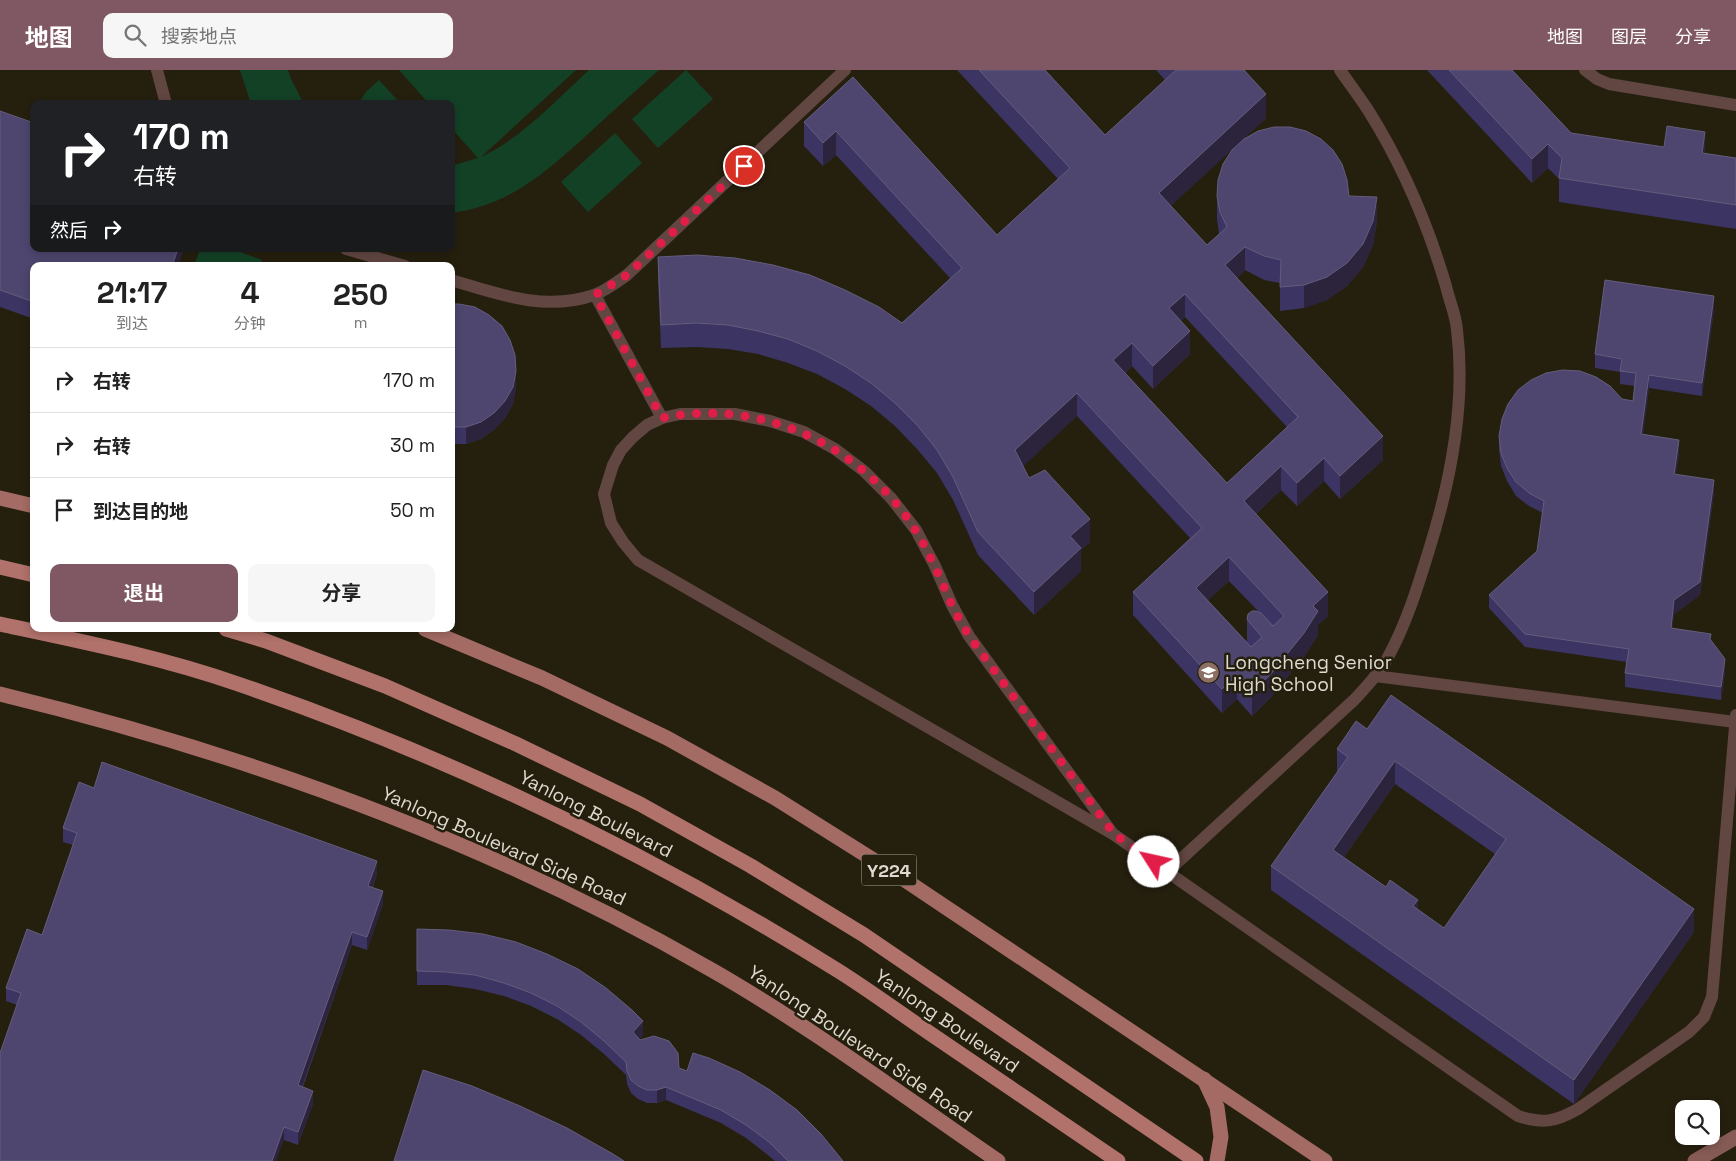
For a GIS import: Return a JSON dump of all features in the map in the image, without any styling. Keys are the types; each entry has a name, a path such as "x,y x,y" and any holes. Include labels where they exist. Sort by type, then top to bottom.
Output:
{"highway":[{"path":"0,567 30,574"},
{"name":"Yanlong Boulevard","path":"0,624 30,630"},
{"name":"Yanlong Boulevard","path":"38,632 119,649 236,683 381,737 516,795 637,855 744,914 840,972 1118,1161"},
{"name":"Yanlong Boulevard","path":"236,632 266,641 385,686 514,742 640,804 751,866 864,935 1196,1161"}],"main road":[{"path":"0,498 30,505"},
{"name":"Y224","path":"432,632 542,678 667,738 775,798 899,876 1325,1161"},
{"name":"Yanlong Boulevard Side Road","path":"0,694 69,710 191,745 334,794 482,854 600,908 712,970 803,1027 998,1161"},
{"path":"1204,1079 1217,1107 1221,1137 1217,1161"},
{"path":"1695,1161 1736,1137"}],"lane":[{"path":"157,70 165,100"},
{"path":"455,281 518,300 558,302 595,295 627,275 845,70"},
{"path":"1167,872 1354,700 1375,676 1387,660 1407,616 1423,572 1441,512 1453,453 1459,391 1457,328 1436,250 1405,177 1368,110 1340,70"},
{"path":"1585,70 1597,79 1609,84 1736,106"},
{"path":"356,252 391,262"},
{"path":"595,295 662,418"},
{"path":"1114,834 969,636 952,605 936,566 916,530 891,498 864,471 827,445 804,432 770,421 735,414 698,413 662,418 647,425 621,450 613,465 604,494 611,523 623,542 638,560 1114,834 1518,1116 1534,1122 1549,1122 1564,1117 1689,1032 1704,1017 1709,1008 1712,997 1736,719 1375,676"}],"green space":[{"path":"240,70 288,70 302,100 250,100"},
{"path":"399,70 576,70 481,157 525,129 589,70 659,70 557,161 526,185 491,203 455,212 455,165 478,158 455,132 455,100 425,100"},
{"path":"686,70 713,99 658,148 632,119"},
{"path":"379,80 397,100 361,100"},
{"path":"615,133 642,163 588,212 561,182"},
{"path":"199,252 240,252 262,260 261,262 195,262"}],"building":[{"path":"979,70 1045,70 1105,135 1176,70 1244,70 1266,94 1159,193 1207,245 1227,227 1220,212 1217,196 1218,180 1223,164 1232,150 1244,139 1258,131 1274,127 1290,127 1306,131 1321,139 1333,150 1342,164 1349,196 1377,197 1373,221 1363,244 1347,263 1327,277 1304,285 1280,287 1281,260 1264,256 1245,247 1225,265 1383,436 1340,476 1324,458 1297,483 1281,466 1244,501 1328,592 1313,606 1318,611 1304,633 1271,674 1252,692 1237,676 1222,689 1133,592 1202,528 1077,393 1015,450 1029,478 1045,470 1090,519 1070,536 1081,548 1034,592 978,532 953,477 937,450 917,425 871,383 817,351 788,339 728,325 696,323 661,325 658,257 697,255 735,258 773,265 810,275 879,307 902,323 962,268 836,131 823,143 804,122 853,77 997,235 1070,168","holes":["1185,294 1298,417 1227,483 1113,360 1132,343 1153,366 1190,331 1169,308","1229,557 1284,616 1273,626 1261,613 1252,611 1248,614 1247,619 1262,637 1251,647 1196,588"]},
{"path":"1449,70 1512,70 1571,133 1664,147 1667,126 1705,132 1702,153 1736,158 1736,205 1559,178 1562,158 1548,144 1532,159"},
{"path":"0,111 30,122 30,252 177,252 173,262 30,262 30,301 0,290"},
{"path":"1605,280 1714,296 1702,383 1649,375 1641,434 1679,440 1674,474 1714,480 1700,582 1674,600 1671,628 1711,634 1710,639 1725,659 1721,687 1625,673 1629,649 1525,634 1489,595 1537,551 1544,501 1529,493 1516,482 1507,468 1501,453 1499,436 1502,419 1508,404 1518,390 1531,380 1546,373 1563,370 1580,371 1596,377 1610,386 1622,399 1633,401 1636,373 1620,371 1622,359 1595,354"},
{"path":"455,304 475,307 489,315 502,326 510,340 515,355 516,371 513,387 505,401 494,413 481,422 466,427 455,427"},
{"path":"1391,695 1694,909 1574,1080 1271,866 1348,757 1337,749 1356,721 1367,729","holes":["1395,761 1506,839 1444,928 1413,906 1418,900 1390,880 1386,887 1333,850"]},
{"path":"102,762 377,861 368,886 383,891 367,937 352,932 298,1085 313,1091 298,1132 284,1127 272,1161 0,1161 0,1053 21,993 6,988 27,929 42,935 77,833 63,828 79,782 94,788"},
{"path":"417,929 483,934 516,942 578,969 606,988 643,1021 633,1032 640,1040 654,1036 669,1041 678,1053 679,1068 687,1071 693,1053 740,1072 770,1090 797,1110 821,1134 843,1161 788,1161 769,1142 721,1110 666,1087 657,1090 647,1090 638,1086 631,1080 626,1062 604,1041 581,1022 557,1006 531,993 475,975 417,971"},
{"path":"423,1070 472,1086 520,1106 567,1128 624,1161 394,1161"}],"place":[{"name":"Longcheng Senior High School","path":"1209,673"}],"route":[{"path":"744,166 627,275 595,295 662,418 698,413 735,414 770,421 804,432 835,449 864,471 891,498 916,530 936,566 952,605 969,636 997,677 1114,834 1154,862"}]}
